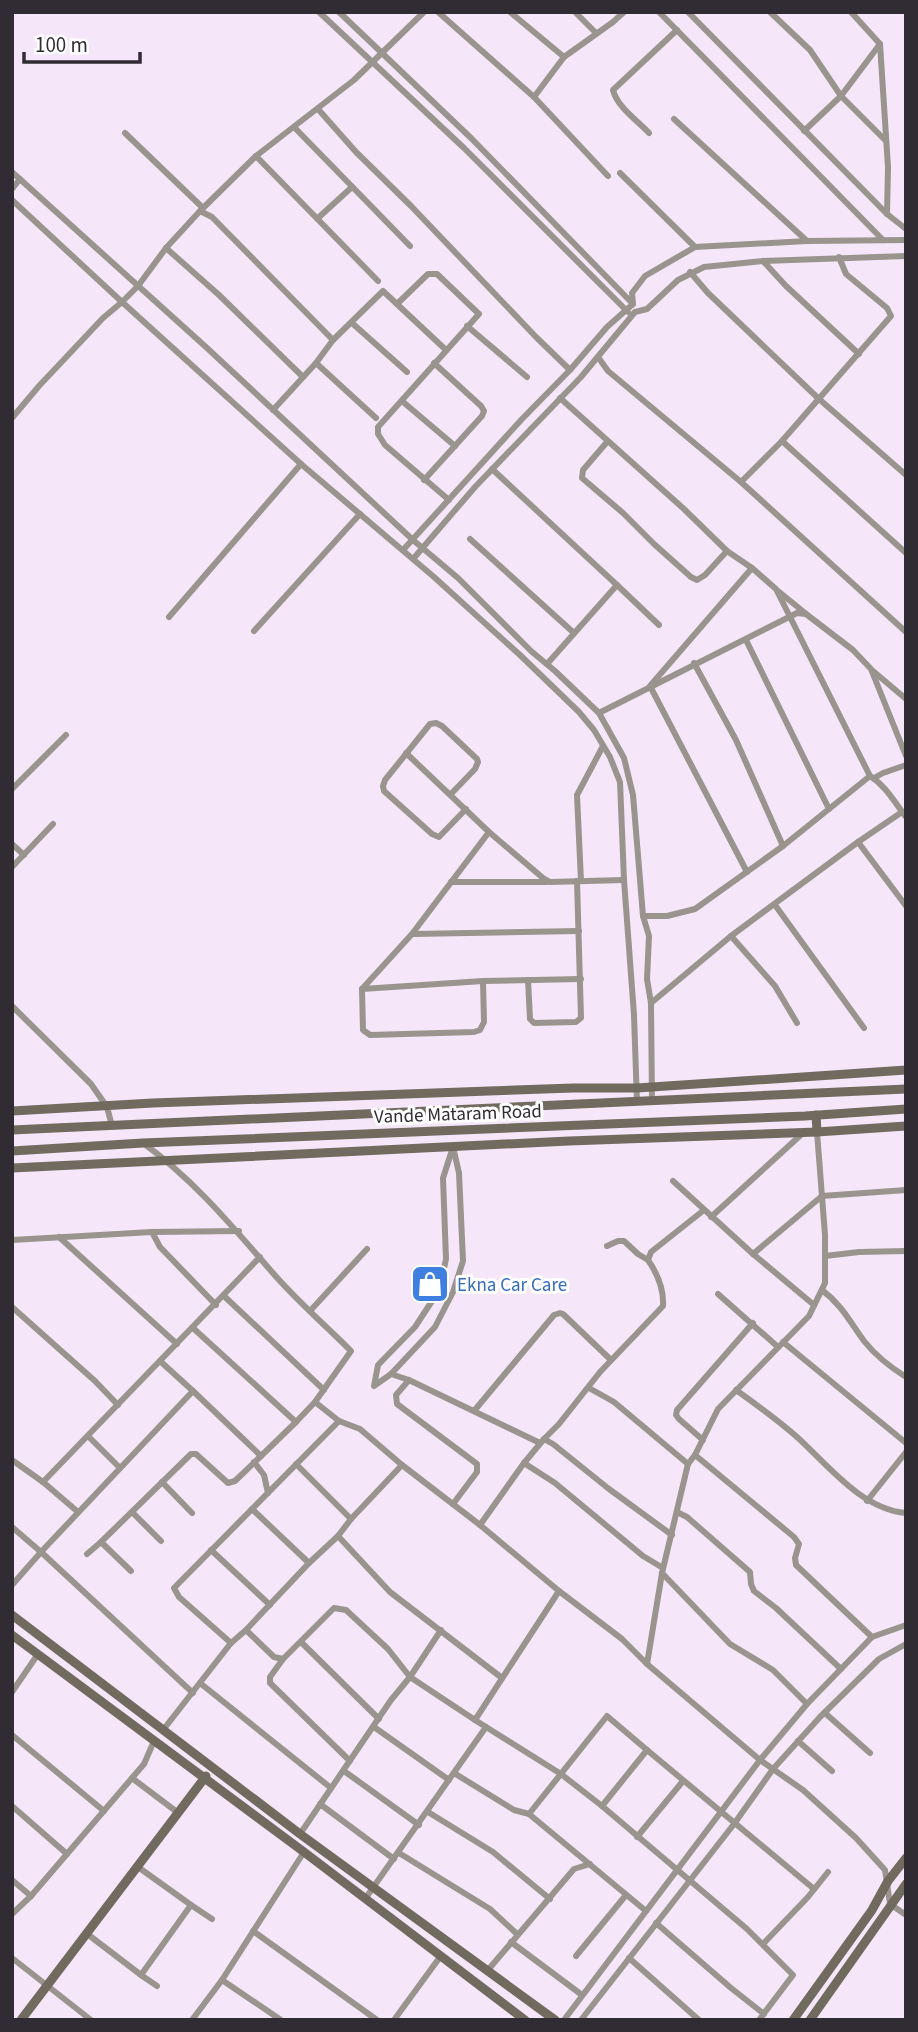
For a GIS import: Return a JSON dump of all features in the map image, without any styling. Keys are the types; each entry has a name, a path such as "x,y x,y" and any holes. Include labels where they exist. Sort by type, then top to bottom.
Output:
{"street":[{"path":"319,12 464,148 632,316"},
{"path":"339,12 472,139 639,311"},
{"path":"438,12 534,97 608,176"},
{"path":"510,12 564,57"},
{"path":"575,12 596,33"},
{"path":"534,97 564,57 624,12"},
{"path":"659,12 883,240"},
{"path":"688,12 887,214 906,229"},
{"path":"770,12 810,50 841,96 886,141"},
{"path":"851,12 880,44 888,167 887,214"},
{"path":"12,418 103,318 138,286 166,248 256,156 354,80 418,14"},
{"path":"649,134 618,102 613,90 677,30"},
{"path":"804,131 841,96 880,44"},
{"path":"318,109 356,152 570,370"},
{"path":"674,119 807,241"},
{"path":"294,127 410,246"},
{"path":"125,133 333,340"},
{"path":"256,156 378,281"},
{"path":"12,172 413,540 458,578 531,651 600,713 624,758 633,795 643,916 649,936 647,979 651,1003 652,1102"},
{"path":"620,173 695,247"},
{"path":"12,189 20,179"},
{"path":"318,218 352,187"},
{"path":"12,200 301,464 403,550 511,647 579,712 603,746 620,782 637,1102"},
{"path":"633,304 632,293 645,276 695,247 807,241 906,240"},
{"path":"166,248 219,295 303,377"},
{"path":"412,559 492,469 598,357 632,316 647,309 678,280 691,272 704,267 763,261 906,256"},
{"path":"741,482 782,441 889,321 891,312 846,274 839,257"},
{"path":"763,261 859,354"},
{"path":"691,272 708,293 819,399 906,475"},
{"path":"397,304 428,274 436,274 478,314 379,427 379,434 385,445 449,500"},
{"path":"273,410 333,340 383,291 446,349"},
{"path":"403,550 522,419 633,304"},
{"path":"352,323 407,372"},
{"path":"467,326 527,377"},
{"path":"598,357 608,371 741,482 906,632"},
{"path":"316,363 376,418"},
{"path":"424,480 484,411 434,363"},
{"path":"560,398 727,551 853,650 906,699"},
{"path":"401,401 454,446"},
{"path":"782,441 906,553"},
{"path":"607,442 583,470 582,478 624,513 654,544 697,580 727,551"},
{"path":"169,617 301,464"},
{"path":"492,469 659,625"},
{"path":"254,631 360,514"},
{"path":"470,539 574,633"},
{"path":"650,686 752,568"},
{"path":"547,664 617,586"},
{"path":"651,1003 731,936 858,842 904,814 872,777 776,589"},
{"path":"600,713 790,616 797,613 806,614"},
{"path":"746,640 829,809"},
{"path":"694,663 736,740 783,846"},
{"path":"871,669 906,756"},
{"path":"650,686 747,872"},
{"path":"451,794 475,769 478,762 436,723 426,727 384,780 384,791 432,834 439,837 466,809"},
{"path":"12,789 66,735"},
{"path":"528,980 530,1019 537,1023 579,1020 582,1015 577,795 603,746"},
{"path":"406,753 537,874 550,882"},
{"path":"643,916 667,916 695,909 783,846 872,777 906,765"},
{"path":"12,867 53,824"},
{"path":"483,981 484,1023 480,1030 370,1035 363,1030 362,989 412,934 489,831"},
{"path":"858,842 906,906"},
{"path":"12,844 24,855"},
{"path":"451,882 624,880"},
{"path":"775,905 864,1028"},
{"path":"412,934 579,931"},
{"path":"731,936 775,986 797,1023"},
{"path":"362,989 483,981 581,979"},
{"path":"12,1006 91,1084 107,1107 112,1126"},
{"path":"12,1111 573,1088 637,1088 906,1070"},
{"name":"Vande Mataram Road","path":"12,1130 906,1089"},
{"name":"Vande Mataram Road","path":"12,1151 906,1109"},
{"path":"647,1664 663,1571 688,1464 718,1409 809,1316 825,1283 816,1115"},
{"path":"12,1168 906,1126"},
{"path":"711,1217 804,1132"},
{"path":"87,1554 191,1454 196,1454 229,1483 235,1481 315,1402 351,1351 310,1311 239,1231 169,1162 144,1143"},
{"path":"453,1147 459,1173 463,1261 453,1292 435,1327 391,1374 374,1386 378,1365 415,1327 434,1298 442,1278 446,1259 443,1178 453,1147"},
{"path":"673,1181 814,1305"},
{"path":"753,1254 821,1196 906,1190"},
{"path":"648,1260 659,1244 704,1210"},
{"path":"12,1240 152,1232 239,1231"},
{"path":"152,1232 160,1247 216,1305"},
{"path":"59,1237 177,1344"},
{"path":"480,1525 542,1441 611,1360 663,1306 664,1294 648,1260 624,1241 607,1245"},
{"path":"310,1311 367,1249"},
{"path":"825,1256 906,1251"},
{"path":"43,1482 260,1257"},
{"path":"822,1290 835,1300 865,1342 889,1366 906,1377"},
{"path":"718,1294 731,1307 906,1443"},
{"path":"224,1296 324,1390"},
{"path":"12,1307 118,1405"},
{"path":"474,1411 554,1315 563,1314 611,1360"},
{"path":"703,1440 676,1416 677,1410 753,1323"},
{"path":"193,1328 296,1422"},
{"path":"160,1362 261,1456"},
{"path":"391,1374 553,1444 672,1535"},
{"path":"409,1380 396,1395 397,1404 477,1464 477,1472 453,1504"},
{"path":"589,1388 614,1402 688,1464"},
{"path":"736,1390 786,1428 867,1501 906,1513"},
{"path":"12,1586 193,1391"},
{"path":"315,1402 339,1421 360,1429 622,1639 647,1664 761,1760 803,1790 856,1838 885,1870 890,1904"},
{"path":"231,1643 179,1597 174,1587 339,1421"},
{"path":"88,1436 120,1468"},
{"path":"867,1501 906,1452"},
{"path":"695,1455 794,1537 799,1544 796,1565 872,1637"},
{"path":"12,1460 78,1512"},
{"path":"254,1462 264,1475 268,1493"},
{"path":"524,1463 555,1483 663,1571 730,1644 773,1670 807,1704"},
{"path":"296,1464 351,1519"},
{"path":"163,1730 231,1643 338,1536 402,1465"},
{"path":"162,1482 192,1513"},
{"path":"251,1509 309,1563"},
{"path":"132,1512 161,1541"},
{"path":"677,1512 687,1517 750,1572 754,1591 841,1669"},
{"path":"12,1527 193,1693"},
{"path":"338,1536 390,1592 502,1678"},
{"path":"101,1542 131,1571"},
{"path":"211,1550 270,1605"},
{"path":"475,1720 559,1591"},
{"path":"350,1761 270,1683 270,1677 283,1659 334,1608 346,1609 388,1649 410,1677 561,1774 602,1806 763,1944 793,1975 761,2017 656,1923"},
{"path":"12,1615 300,1834 555,2020"},
{"path":"564,2020 677,1869 807,1704 872,1637 906,1625"},
{"path":"246,1630 274,1657 283,1659"},
{"path":"300,1834 441,1630"},
{"path":"12,1635 525,2020"},
{"path":"301,1642 379,1719"},
{"path":"581,2020 798,1741 878,1659 906,1644"},
{"path":"12,1692 38,1654"},
{"path":"200,1683 331,1788"},
{"path":"825,1713 870,1753"},
{"path":"528,1814 607,1716 814,1889"},
{"path":"374,1727 449,1780"},
{"path":"365,1899 486,1727"},
{"path":"12,1735 104,1811"},
{"path":"12,1914 31,1896 144,1764 154,1741"},
{"path":"798,1741 832,1772"},
{"path":"602,1806 647,1750"},
{"path":"21,2020 212,1768"},
{"path":"344,1771 419,1825"},
{"path":"454,1773 514,1810 528,1814 646,1911"},
{"path":"132,1778 177,1812"},
{"path":"637,1837 683,1781"},
{"path":"320,1804 394,1859"},
{"path":"12,1806 67,1854"},
{"path":"428,1812 493,1852 550,1899"},
{"path":"192,2020 222,1980 304,1852"},
{"path":"398,1853 490,1909 517,1934"},
{"path":"793,2020 906,1858"},
{"path":"488,1970 574,1869 590,1864"},
{"path":"138,1867 212,1919"},
{"path":"763,1944 828,1872"},
{"path":"12,1880 31,1896"},
{"path":"810,2020 906,1884"},
{"path":"576,1956 626,1895"},
{"path":"890,1904 906,1915"},
{"path":"141,1975 191,1905"},
{"path":"253,1931 377,2020"},
{"path":"86,1933 157,1986"},
{"path":"511,1942 582,1995"},
{"path":"394,2020 440,1957"},
{"path":"12,1958 91,2020"},
{"path":"629,1958 699,2020"},
{"path":"222,1980 281,2020"}],"place":[{"name":"Ekna Car Care","path":"430,1284"}]}
